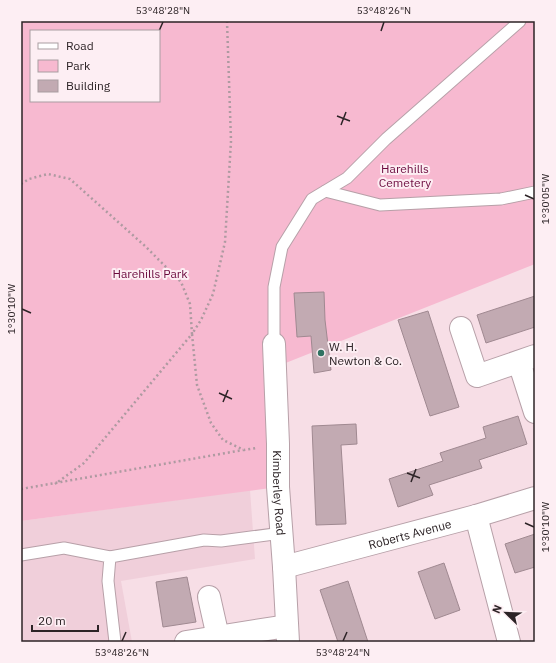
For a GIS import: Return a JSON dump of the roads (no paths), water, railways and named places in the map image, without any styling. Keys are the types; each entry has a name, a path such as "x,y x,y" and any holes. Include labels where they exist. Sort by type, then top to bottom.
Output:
{"street":[{"path":"461,328 476,376 527,359 535,412"},
{"name":"Kimberley Road","path":"274,344 278,444 278,487 288,634"},
{"name":"Roberts Avenue","path":"284,567 476,516 535,498"},
{"path":"476,516 509,642"},
{"path":"209,598 218,637"},
{"path":"186,642 218,637 288,634"}],"lane":[{"path":"274,344 274,287 282,247 312,199 347,178 386,139 520,21"},
{"path":"325,191 380,205 501,199 535,192"},
{"path":"21,555 64,548 110,557 204,540 222,542 282,533"},
{"path":"110,557 108,581 115,642"}],"place":[{"name":"W. H. Newton & Co.","path":"321,353"}],"park label":[{"name":"Harehills Cemetery","path":"405,175"},
{"name":"Harehills Park","path":"150,273"}]}
